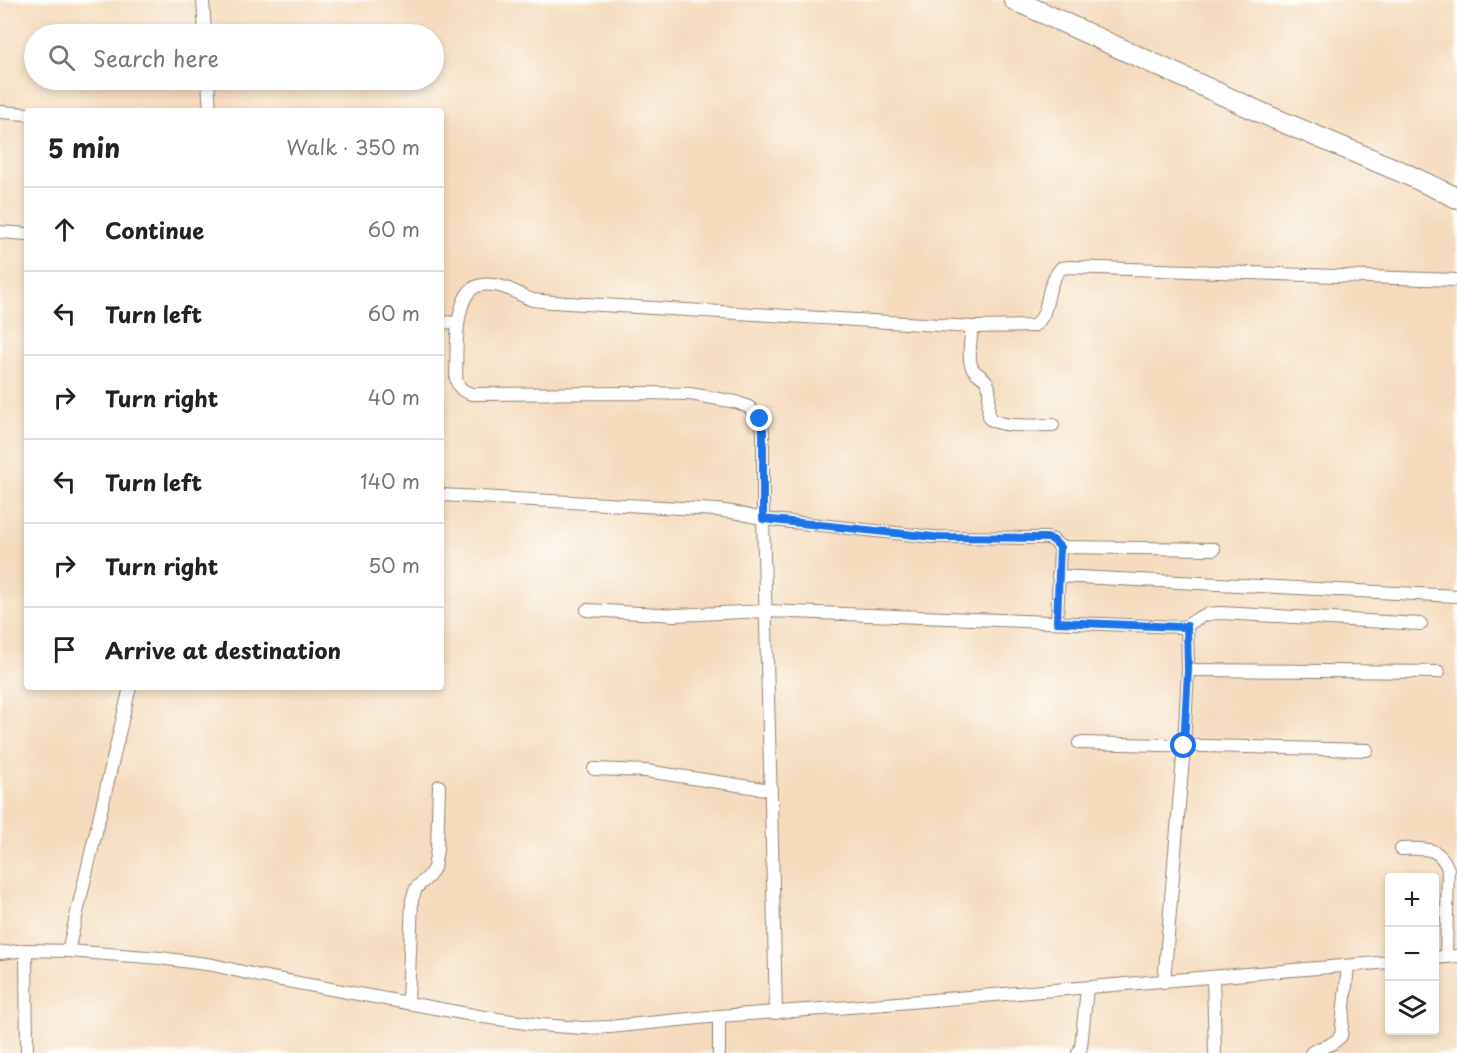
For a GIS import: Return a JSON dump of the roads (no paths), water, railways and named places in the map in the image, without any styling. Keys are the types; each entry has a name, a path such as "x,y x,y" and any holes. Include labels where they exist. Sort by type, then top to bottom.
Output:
{"highway":[{"path":"1014,0 1262,113 1457,198"}],"street":[{"path":"203,0 204,24"},
{"path":"209,90 210,108"},
{"path":"0,112 24,114"},
{"path":"0,232 24,234"},
{"path":"776,1013 763,519 763,430 760,419 749,407 736,402 690,394 472,394 463,392 456,378 458,323 463,302 469,290 477,285 504,287 534,300 552,302 972,327 1033,327 1039,323 1044,313 1056,274 1061,268 1069,267 1457,280"},
{"path":"444,322 458,323"},
{"path":"972,327 970,364 973,370 987,381 989,391 987,408 990,419 1007,424 1053,426"},
{"path":"444,495 717,510 763,519 933,537 1047,538 1060,547 1214,549"},
{"path":"1057,622 1060,547"},
{"path":"1058,576 1457,596"},
{"path":"587,610 675,615 766,611 1180,627 1187,626 1209,613 1421,624"},
{"path":"1164,982 1184,746 1188,670 1187,626"},
{"path":"1188,670 1439,672"},
{"path":"68,951 129,690"},
{"path":"1079,743 1367,750"},
{"path":"594,769 646,771 771,790"},
{"path":"408,1003 411,900 416,888 434,868 437,850 439,786"},
{"path":"1401,849 1433,851 1441,855 1448,869 1446,957"},
{"path":"26,950 27,1053"},
{"path":"0,953 26,950 68,951 160,958 213,965 260,976 540,1025 583,1028 1385,962"},
{"path":"1311,1053 1328,1046 1341,1036 1348,966"},
{"path":"1213,977 1215,1053"},
{"path":"1078,1053 1081,1047 1087,988"},
{"path":"719,1016 719,1053"}]}
